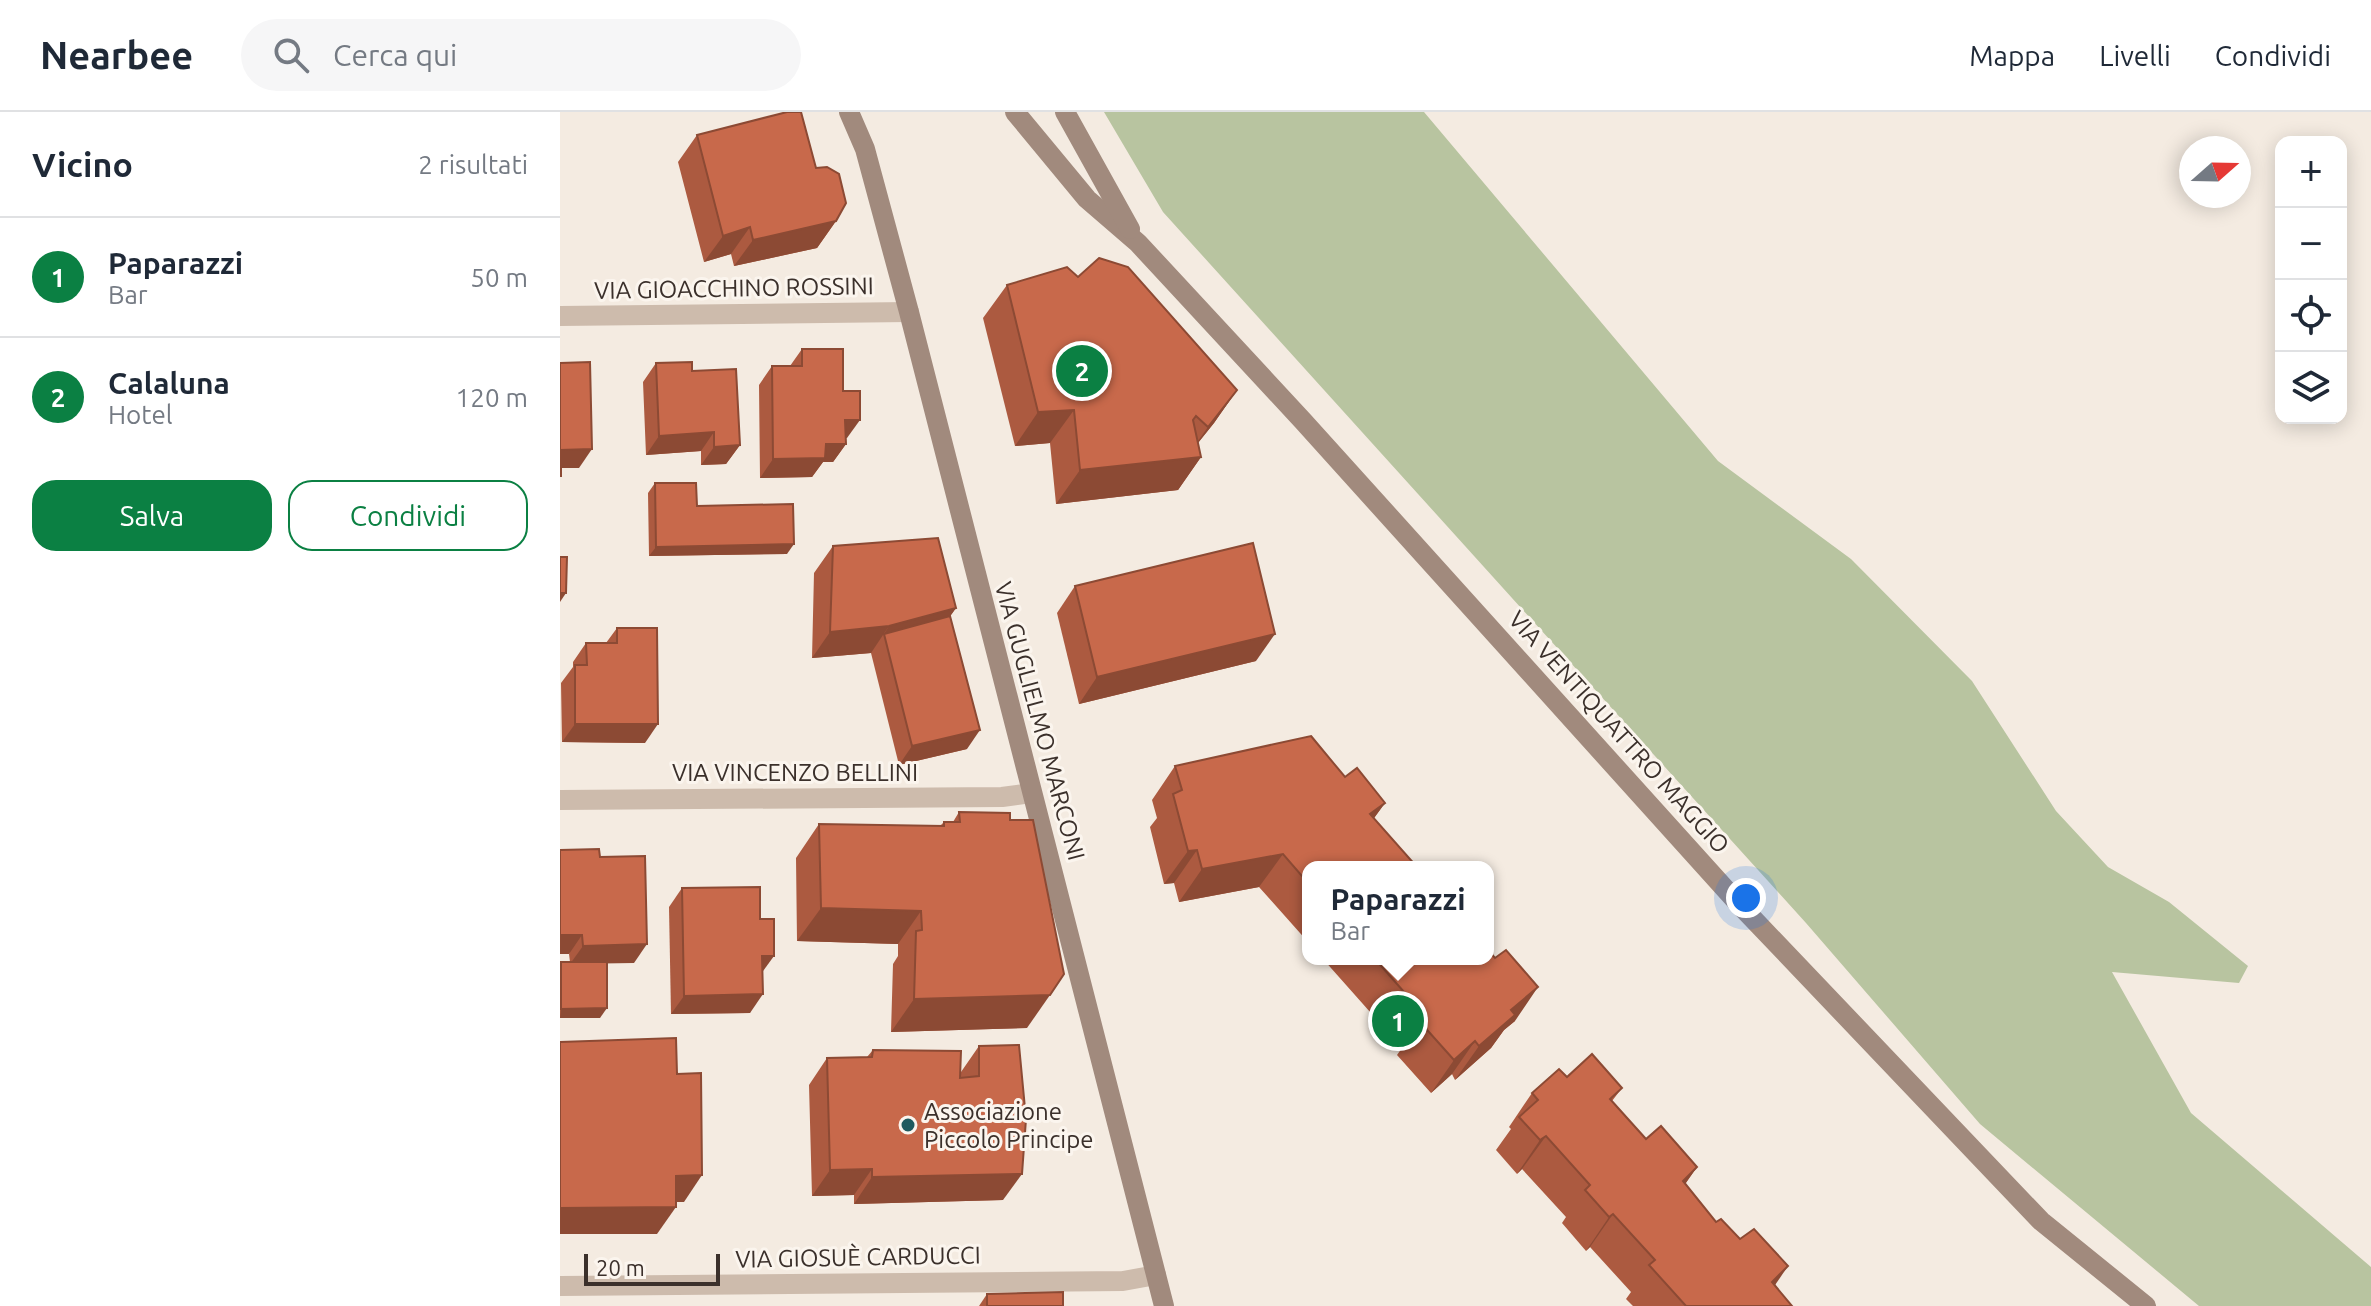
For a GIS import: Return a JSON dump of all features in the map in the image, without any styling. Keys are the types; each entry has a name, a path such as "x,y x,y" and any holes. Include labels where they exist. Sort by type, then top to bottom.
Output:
{"main road":[{"name":"VIA GUGLIELMO MARCONI","path":"849,112 865,149 909,312 1164,1306"},
{"name":"VIA GUGLIELMO MARCONI","path":"865,112 865,149"},
{"name":"VIA VENTIQUATTRO MAGGIO","path":"1015,112 1087,199 1138,243 1737,902 2041,1221 2146,1306"},
{"name":"VIA VENTIQUATTRO MAGGIO","path":"1065,112 1138,243"}],"street":[{"name":"VIA GIOACCHINO ROSSINI","path":"560,316 909,312"},
{"name":"VIA VINCENZO BELLINI","path":"560,800 1002,797 1031,793"},
{"name":"VIA GIOSUÈ CARDUCCI","path":"560,1286 1123,1281 1156,1275"}],"green space":[{"path":"1104,112 1424,112 1718,461 1851,559 1972,681 2056,811 2108,867 2169,902 2248,966 2239,983 2112,972 2191,1113 2371,1267 2371,1306 2199,1306 1980,1124 1806,923 1163,212"}],"building":[{"path":"787,112 801,112 816,168 827,167 839,174 846,203 836,221 753,240 750,227 723,236 697,135"},
{"path":"1099,258 1128,267 1237,390 1208,427 1196,416 1193,420 1201,457 1080,470 1074,410 1038,412 1007,285 1067,267 1078,277"},
{"path":"802,349 843,349 843,391 860,391 860,420 845,420 846,444 826,444 825,458 773,459 772,366 802,366"},
{"path":"590,362 592,449 561,450 560,476 560,363"},
{"path":"692,362 692,371 736,369 740,445 714,447 714,432 659,436 656,363"},
{"path":"655,483 696,483 697,506 793,504 794,544 656,547"},
{"path":"938,538 956,608 889,626 830,632 833,546"},
{"path":"1253,543 1275,634 1097,677 1075,586"},
{"path":"560,557 567,557 566,593 560,593"},
{"path":"950,616 980,730 912,746 884,634"},
{"path":"617,628 657,628 658,724 575,724 575,665 587,665 586,643 617,643"},
{"path":"1311,736 1345,777 1357,768 1385,803 1370,814 1412,861 1302,861 1302,876 1283,854 1202,869 1197,850 1188,851 1173,794 1182,790 1175,766"},
{"path":"959,812 1010,813 1010,820 1033,820 1064,974 1050,995 914,999 916,931 922,930 921,911 821,908 819,824 944,826 944,822 960,822"},
{"path":"599,849 600,857 645,856 647,944 583,946 582,935 560,935 560,850"},
{"path":"760,887 760,919 774,919 774,956 762,956 763,994 684,996 682,888"},
{"path":"1506,950 1538,987 1511,1010 1515,1015 1479,1046 1475,1041 1454,1060 1420,1022 1426,1017 1380,965 1494,965 1494,957"},
{"path":"561,962 607,962 607,1008 561,1009"},
{"path":"676,1038 677,1074 701,1073 702,1175 676,1176 676,1207 560,1208 560,1042"},
{"name":"Associazione Piccolo Principe","path":"1019,1045 1026,1119 1022,1174 872,1177 872,1169 830,1170 827,1058 872,1057 873,1050 961,1051 960,1078 979,1076 979,1046"},
{"path":"1592,1054 1622,1088 1610,1099 1646,1139 1661,1126 1697,1167 1683,1181 1716,1222 1721,1219 1740,1239 1754,1229 1788,1266 1772,1282 1792,1306 1686,1306 1649,1265 1655,1260 1613,1214 1609,1217 1585,1190 1590,1185 1546,1136 1540,1140 1519,1117 1538,1100 1532,1093 1559,1069 1567,1077"},
{"path":"1063,1292 1063,1306 987,1306 987,1294"}],"place":[{"name":"Calaluna","path":"1082,371"},
{"name":"Paparazzi","path":"1398,1021"},
{"name":"Associazione Piccolo Principe","path":"908,1125"}]}
